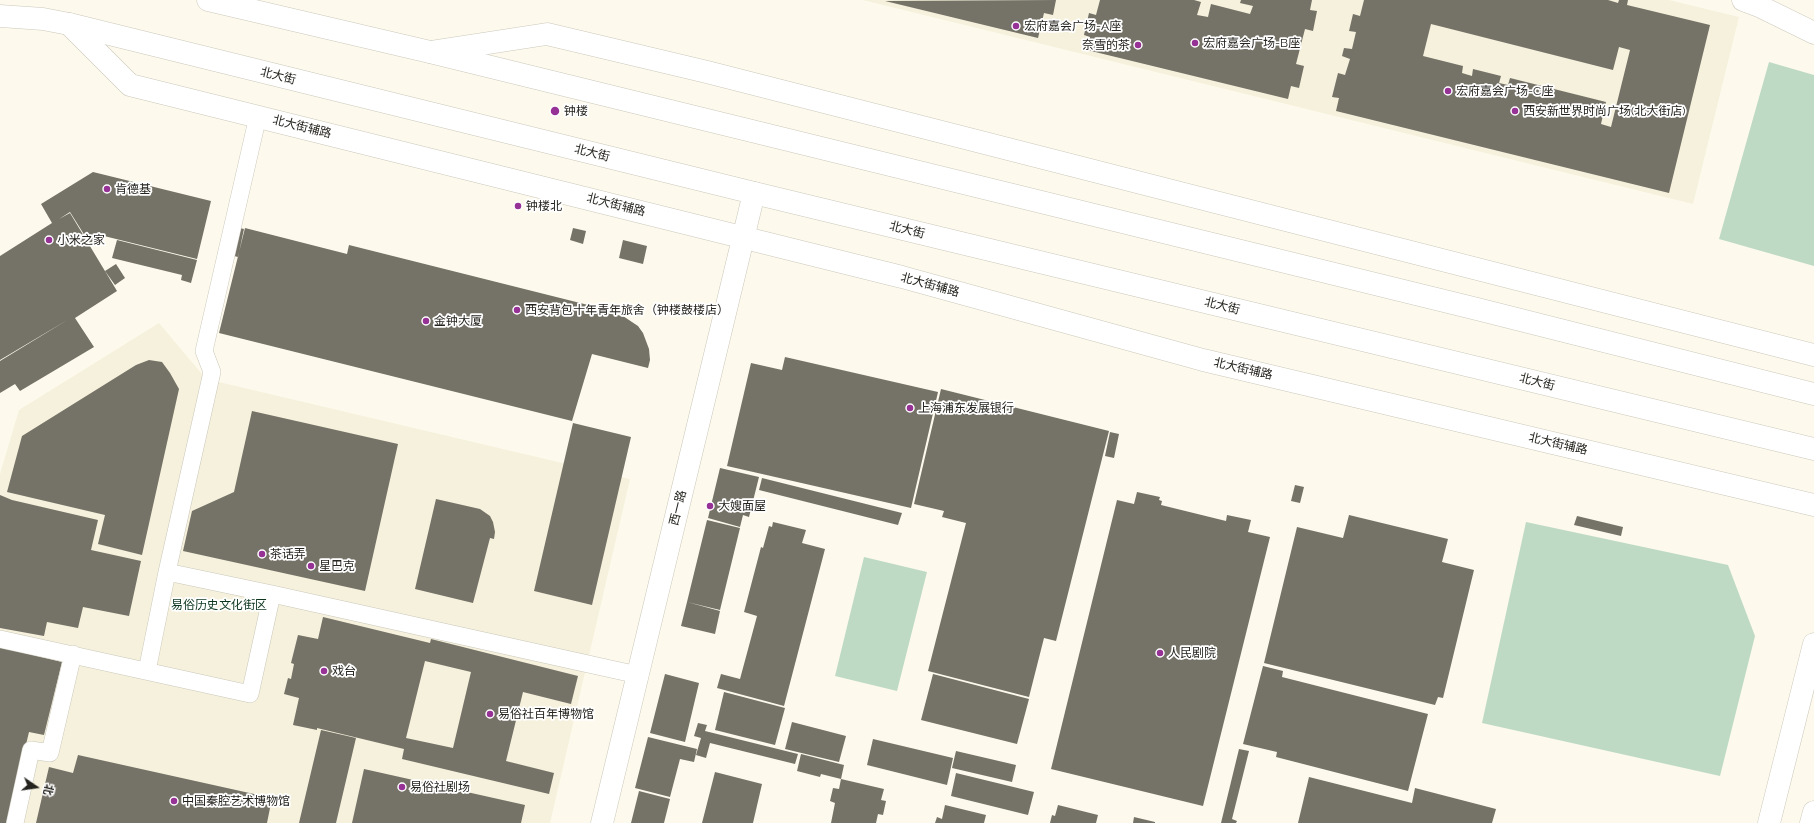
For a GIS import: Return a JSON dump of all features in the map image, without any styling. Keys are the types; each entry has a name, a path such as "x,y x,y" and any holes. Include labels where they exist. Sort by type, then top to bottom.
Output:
{"street":[{"path":"208,0 430,52 1814,394"},
{"path":"1742,0 1759,6 1814,33"},
{"name":"北大街","path":"0,16 43,19 68,24 754,193 1814,449"},
{"name":"北大街辅路","path":"68,24 130,85 909,279 1203,360 1814,505"},
{"path":"430,52 548,34 707,72 1814,355"},
{"path":"147,671 167,572 212,372 204,351 258,116"},
{"name":"西一路","path":"602,823 754,193"},
{"path":"167,572 638,676"},
{"path":"0,639 250,694 272,594"},
{"path":"1769,823 1814,644"},
{"path":"14,823 31,750 50,753 73,654"},
{"path":"1811,823 1814,812"}],"shaded area":[{"name":"西安新世界时尚广场(北大街店)","path":"863,0 1669,0 1739,17 1693,204"},
{"name":"易俗历史文化街区","path":"159,323 206,379 630,479 550,823 0,823 0,474 19,410"}],"green space":[{"path":"1769,62 1814,75 1814,266 1719,239"},
{"path":"1526,522 1728,565 1755,636 1720,776 1482,723"},
{"path":"864,557 927,572 897,691 835,676"}],"building":[{"name":"宏府嘉会广场-A座","path":"1056,0 1053,15 1044,13 1038,38 885,1"},
{"name":"宏府嘉会广场-B座","path":"1100,0 1194,0 1201,2 1197,15 1208,17 1211,4 1250,14 1253,6 1240,3 1241,0 1312,0 1310,10 1317,11 1313,31 1305,29 1296,64 1304,66 1299,88 1291,86 1288,99 1087,50 1090,37 1084,35 1089,13 1096,15"},
{"name":"宏府嘉会广场-C座","path":"1364,0 1608,0 1618,3 1619,0 1628,0 1627,5 1710,25 1669,193 1336,111 1339,98 1332,97 1338,73 1345,75 1350,59 1342,56 1344,48 1352,49 1356,32 1349,31 1353,14 1360,16","holes":["1431,24 1613,70 1619,47 1630,50 1611,127 1601,124 1606,102 1510,78 1508,85 1499,83 1501,76 1473,69 1472,76 1462,73 1463,66 1423,56"]},
{"path":"93,172 211,201 197,259 104,236 90,244 70,212 59,219 70,213 117,291 75,318 94,347 20,391 15,384 0,393 0,361 69,319 0,360 0,256 52,223 41,204"},
{"path":"231,226 244,229 238,257 222,253"},
{"name":"金钟大厦","path":"245,228 347,254 349,245 612,311 611,314 623,316 638,326 643,333 649,349 650,360 648,368 592,354 572,421 219,333"},
{"path":"573,228 586,231 583,244 570,240"},
{"path":"117,240 197,260 191,283 181,280 182,275 112,258"},
{"path":"623,240 647,246 643,264 619,258"},
{"path":"116,264 125,278 115,285 105,271"},
{"path":"785,357 938,392 911,508 727,466 751,363 782,370"},
{"path":"149,360 162,362 179,389 142,555 98,544 105,515 7,492 22,436 136,365"},
{"path":"941,389 1109,431 1056,641 1044,638 1029,697 928,671 966,523 942,517 944,511 914,504"},
{"path":"252,411 398,444 365,591 183,551 192,511 234,492"},
{"path":"573,423 631,437 592,605 534,591"},
{"path":"1110,432 1119,434 1114,458 1105,456"},
{"path":"720,468 759,477 749,517 743,515 740,527 708,518"},
{"path":"762,478 902,513 898,525 759,490"},
{"path":"1295,485 1304,487 1300,503 1291,501"},
{"name":"人民剧院","path":"1137,492 1160,497 1159,500 1162,501 1161,505 1226,521 1227,515 1251,520 1248,532 1270,537 1203,806 1051,769 1117,500 1134,504"},
{"path":"0,495 12,500 98,520 91,550 141,561 129,616 83,607 78,628 47,622 44,636 0,628"},
{"path":"436,499 480,509 490,516 493,522 495,532 494,539 490,538 473,603 415,589"},
{"path":"1349,515 1448,539 1442,562 1474,570 1443,698 1438,697 1435,705 1264,663 1297,527 1343,538"},
{"path":"1577,516 1623,527 1621,536 1574,525"},
{"path":"707,520 740,528 720,610 687,602"},
{"path":"773,522 806,530 802,543 825,549 784,706 717,688 721,674 740,679 757,616 744,612 761,547 763,548 769,526 772,527"},
{"path":"687,602 720,611 715,634 681,626"},
{"path":"323,617 430,643 431,639 578,676 571,704 523,692 506,761 554,773 549,794 402,759 404,749 317,728 317,730 293,725 299,698 284,694 288,678 291,679 294,664 291,663 298,635 318,639","holes":["425,661 471,672 453,748 406,738"]},
{"path":"0,647 62,662 44,735 29,732 7,823 0,823"},
{"path":"1263,666 1283,671 1282,677 1428,714 1408,791 1276,757 1277,752 1243,744"},
{"path":"665,674 699,683 685,742 650,733"},
{"path":"933,674 1029,699 1017,744 921,720"},
{"path":"724,692 785,708 775,745 715,730"},
{"path":"792,722 846,736 839,762 785,749"},
{"path":"698,723 707,725 705,731 798,754 795,764 710,743 706,758 696,755 701,738 694,736"},
{"path":"321,730 356,738 336,823 299,823"},
{"path":"648,737 697,749 694,762 680,759 670,797 635,788"},
{"path":"873,739 953,758 947,785 867,765"},
{"path":"1239,749 1249,751 1232,819 1237,821 1236,823 1221,823"},
{"path":"956,751 1016,765 1012,782 952,768"},
{"path":"801,754 844,765 841,779 821,774 820,777 797,771"},
{"path":"78,755 272,798 267,823 36,823 49,767 73,773"},
{"name":"易俗社剧场","path":"364,769 525,805 521,823 352,823"},
{"path":"715,772 762,784 753,823 702,823"},
{"path":"956,773 1034,792 1028,815 951,796"},
{"path":"1309,777 1412,803 1415,788 1496,809 1492,823 1298,823"},
{"path":"841,779 884,789 881,800 886,801 883,815 878,814 876,823 831,823 835,803 830,801 833,788 839,789"},
{"path":"639,791 670,799 664,823 631,823"},
{"path":"945,805 986,815 984,823 935,823 937,817 942,819"},
{"path":"1058,805 1098,815 1096,823 1050,823 1052,815 1055,816"},
{"path":"1134,817 1155,822 1155,823 1133,823"}],"place":[{"name":"宏府嘉会广场-A座","path":"1016,26"},
{"name":"宏府嘉会广场-B座","path":"1195,43"},
{"name":"奈雪的茶","path":"1138,45"},
{"name":"宏府嘉会广场-C座","path":"1448,91"},
{"name":"钟楼","path":"555,111"},
{"name":"西安新世界时尚广场(北大街店)","path":"1515,111"},
{"name":"肯德基","path":"107,189"},
{"name":"钟楼北","path":"518,206"},
{"name":"小米之家","path":"49,240"},
{"name":"西安背包十年青年旅舍（钟楼鼓楼店）","path":"517,310"},
{"name":"金钟大厦","path":"426,321"},
{"name":"上海浦东发展银行","path":"910,408"},
{"name":"大嫂面屋","path":"710,506"},
{"name":"茶话弄","path":"262,554"},
{"name":"星巴克","path":"311,566"},
{"name":"人民剧院","path":"1160,653"},
{"name":"戏台","path":"324,671"},
{"name":"易俗社百年博物馆","path":"490,714"},
{"name":"易俗社剧场","path":"402,787"},
{"name":"中国秦腔艺术博物馆","path":"174,801"}]}
